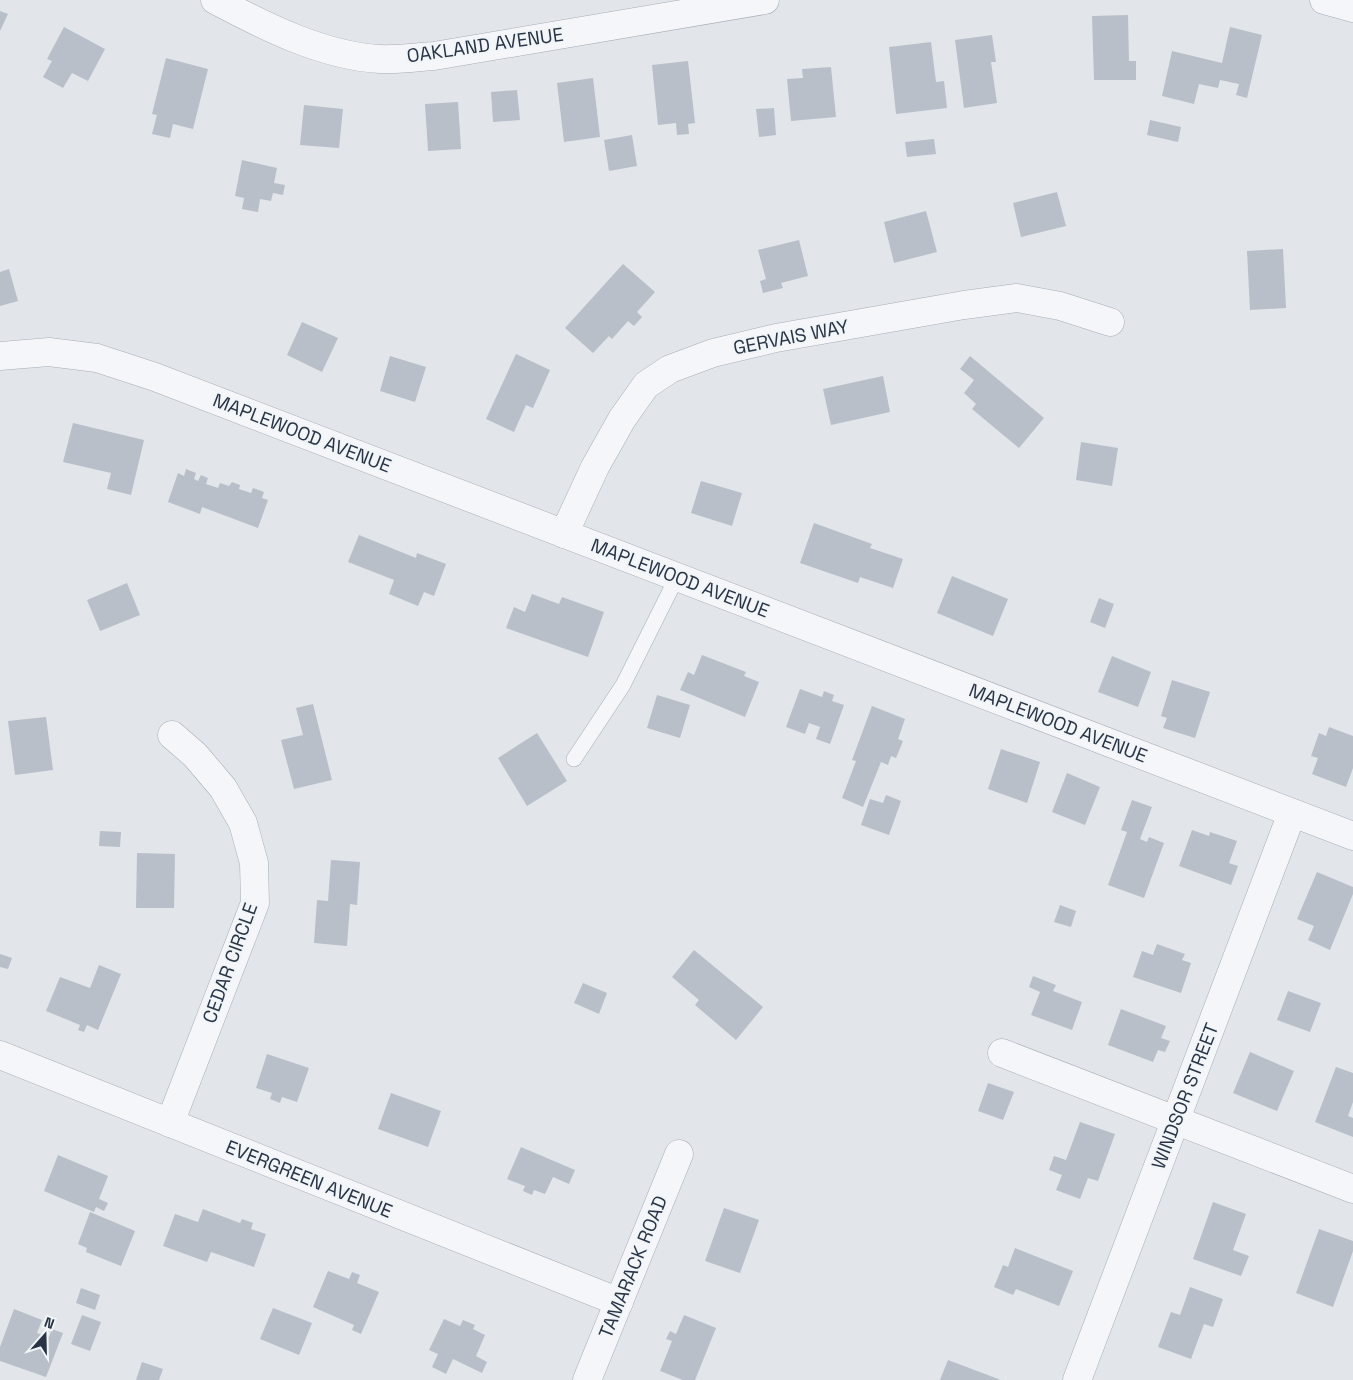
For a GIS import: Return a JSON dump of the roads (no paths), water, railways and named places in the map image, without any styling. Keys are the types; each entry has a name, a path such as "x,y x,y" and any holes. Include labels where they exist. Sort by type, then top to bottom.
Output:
{"street":[{"name":"OAKLAND AVENUE","path":"215,0 290,36 335,52 380,59 434,56 765,0"},
{"path":"1324,0 1353,8"},
{"name":"GERVAIS WAY","path":"564,534 595,467 622,419 646,385 670,369 713,352 776,338 964,305 1017,298 1060,306 1110,322"},
{"name":"MAPLEWOOD AVENUE","path":"0,356 49,352 97,358 155,377 1353,836"},
{"name":"CEDAR CIRCLE","path":"170,1123 255,903 254,863 242,823 223,788 195,755 172,735"},
{"name":"WINDSOR STREET","path":"1077,1380 1292,813"},
{"path":"1002,1053 1353,1189"},
{"name":"EVERGREEN AVENUE","path":"0,1055 619,1302"},
{"name":"TAMARACK ROAD","path":"587,1380 679,1154"}],"lane":[{"path":"574,759 622,685 677,577"}]}
